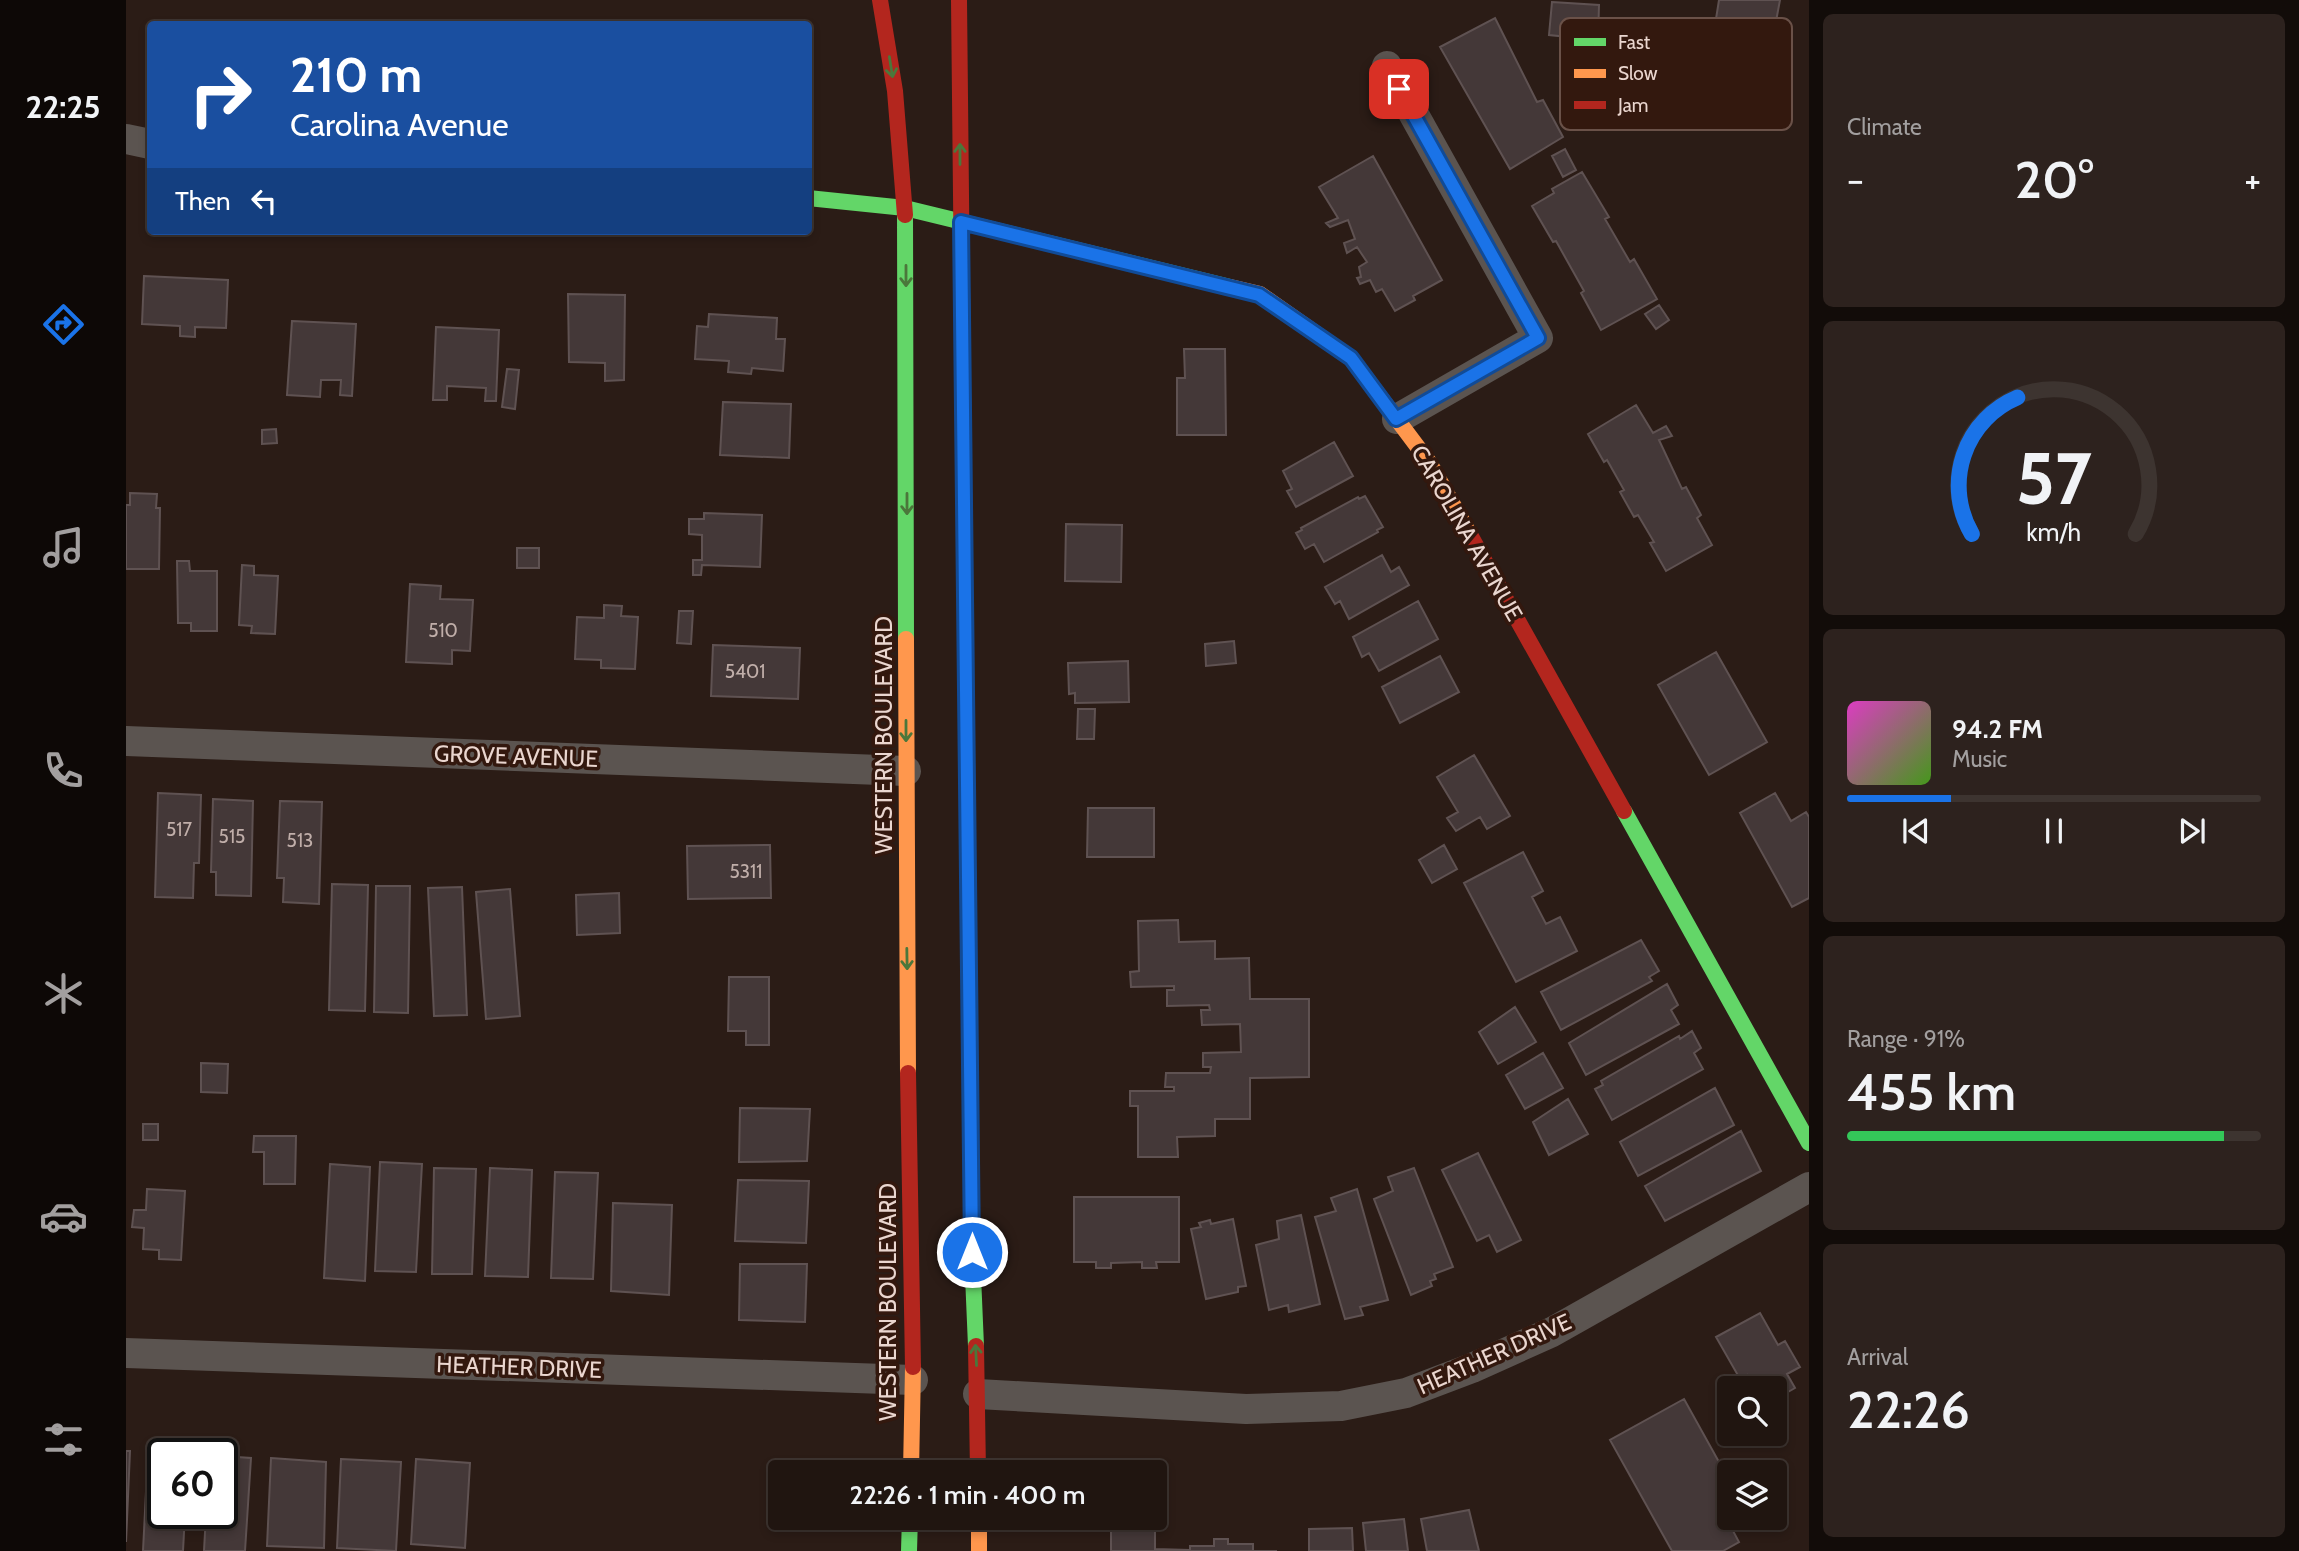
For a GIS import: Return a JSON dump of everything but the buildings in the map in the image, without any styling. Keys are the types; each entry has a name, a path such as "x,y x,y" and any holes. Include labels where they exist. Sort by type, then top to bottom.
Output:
{"main road":[{"name":"WESTERN BOULEVARD","path":"880,0 900,127 905,208 906,771 913,1380 911,1460"},
{"path":"959,0 972,1252 978,1460"},
{"name":"CAROLINA AVENUE","path":"812,198 905,208 1259,295 1351,358 1429,462 1809,1143"},
{"path":"909,1551 910,1530"},
{"path":"979,1530 979,1551"}],"street":[{"path":"1387,66 1538,338 1396,419"},
{"path":"126,139 147,143"},
{"name":"GROVE AVENUE","path":"126,741 906,771"},
{"name":"HEATHER DRIVE","path":"978,1394 1246,1409 1341,1406 1406,1393 1472,1368 1552,1332 1809,1187"},
{"name":"HEATHER DRIVE","path":"126,1353 913,1380"}],"traffic: fast":[{"path":"812,198 905,208 1230,287"},
{"path":"905,215 906,639"},
{"path":"1624,811 1809,1143"},
{"path":"968,865 972,1252 976,1346"},
{"path":"909,1551 910,1530"}],"traffic: slow":[{"path":"1230,287 1260,294 1351,358 1429,462 1469,533"},
{"path":"962,291 965,587"},
{"path":"906,639 908,1073"},
{"path":"911,1460 913,1367"},
{"path":"979,1530 979,1551"}],"traffic: jam":[{"path":"880,0 895,91 905,215"},
{"path":"959,0 962,291"},
{"path":"1469,533 1624,811"},
{"path":"965,587 968,865"},
{"path":"908,1073 913,1367"},
{"path":"976,1346 978,1460"}],"route":[{"path":"972,1252 961,222 1259,295 1351,358 1396,419 1538,338 1399,89"}]}
